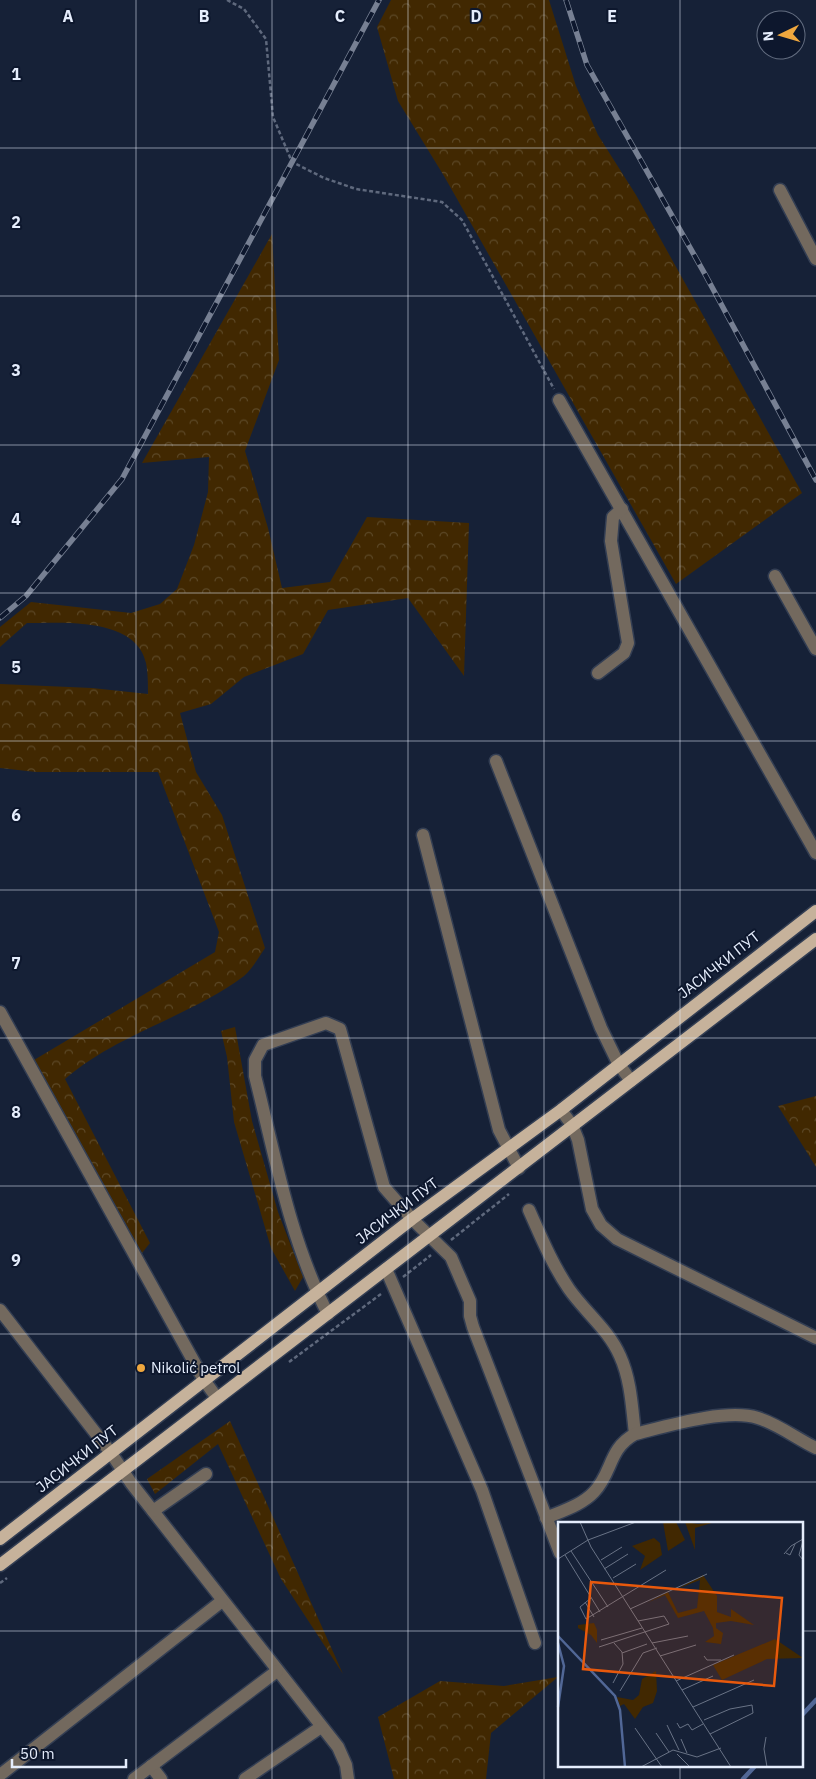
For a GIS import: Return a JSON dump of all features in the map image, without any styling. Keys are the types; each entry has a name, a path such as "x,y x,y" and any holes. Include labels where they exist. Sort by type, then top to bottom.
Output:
{"main road":[{"name":"ЈАСИЧКИ ПУТ","path":"0,1539 318,1294 412,1219 561,1110 618,1063 816,911"},
{"path":"0,1566 328,1314 427,1235 519,1168 816,939"}],"lane":[{"path":"780,190 816,259"},
{"path":"560,400 816,854"},
{"path":"598,673 624,653 628,643 612,541 613,517 622,509"},
{"path":"775,576 816,649"},
{"path":"496,761 601,1028 618,1063 631,1081"},
{"path":"424,835 499,1130 519,1168"},
{"path":"0,1012 204,1380 217,1398"},
{"path":"328,1314 318,1294 292,1218 255,1076 257,1053 263,1045 326,1022 340,1029 384,1186 427,1235 451,1257 470,1301 470,1316 473,1326 558,1548"},
{"path":"561,1110 572,1126 592,1209 601,1225 612,1235 816,1338"},
{"path":"529,1210 564,1281 611,1340 619,1353 629,1383 635,1434"},
{"path":"386,1269 482,1490 535,1643"},
{"path":"0,1310 111,1453 222,1601 321,1727 342,1756 348,1779"},
{"path":"546,1518 587,1498 600,1484 615,1450 620,1444 635,1434 721,1416 744,1415 766,1421 816,1448"},
{"path":"153,1511 206,1474"},
{"path":"0,1774 222,1601"},
{"path":"134,1779 277,1671"},
{"path":"245,1779 321,1727"},
{"path":"151,1766 161,1779"}],"path":[{"path":"227,0 244,9 266,39 273,117 292,162 324,178 356,189 442,202 462,220 560,400"}],"green space":[{"path":"391,0 549,0 576,86 598,135 636,195 802,493 676,584 444,176 398,101 377,27"},
{"path":"272,234 279,360 245,451 268,528 282,588 330,582 367,517 469,523 464,676 408,598 328,610 303,654 244,677 211,704 180,713 196,772 222,815 265,948 244,976 223,990 130,1037 85,1063 65,1079 150,1243 142,1253 34,1060 215,952 219,932 158,772 36,772 0,768 0,684 92,688 148,694 146,663 139,648 128,637 113,630 96,626 59,623 27,623 0,647 0,627 31,602 131,613 160,604 177,589 194,545 208,492 209,457 142,463"},
{"path":"235,1027 252,1121 278,1212 303,1277 295,1291 271,1248 234,1122 227,1057 221,1031"},
{"path":"816,1096 816,1167 778,1106"},
{"path":"230,1421 343,1674 281,1579 218,1444 155,1494 147,1479"},
{"path":"558,1677 491,1733 486,1779 394,1779 378,1717 440,1681 504,1686"}],"waterway":[{"path":"804,1713 816,1700"},
{"path":"743,1779 755,1766"}],"railway":[{"path":"0,618 26,596 122,479 379,0"},
{"path":"566,0 587,65 706,276 816,480"}],"place":[{"name":"Nikolić petrol","path":"141,1368"}]}
